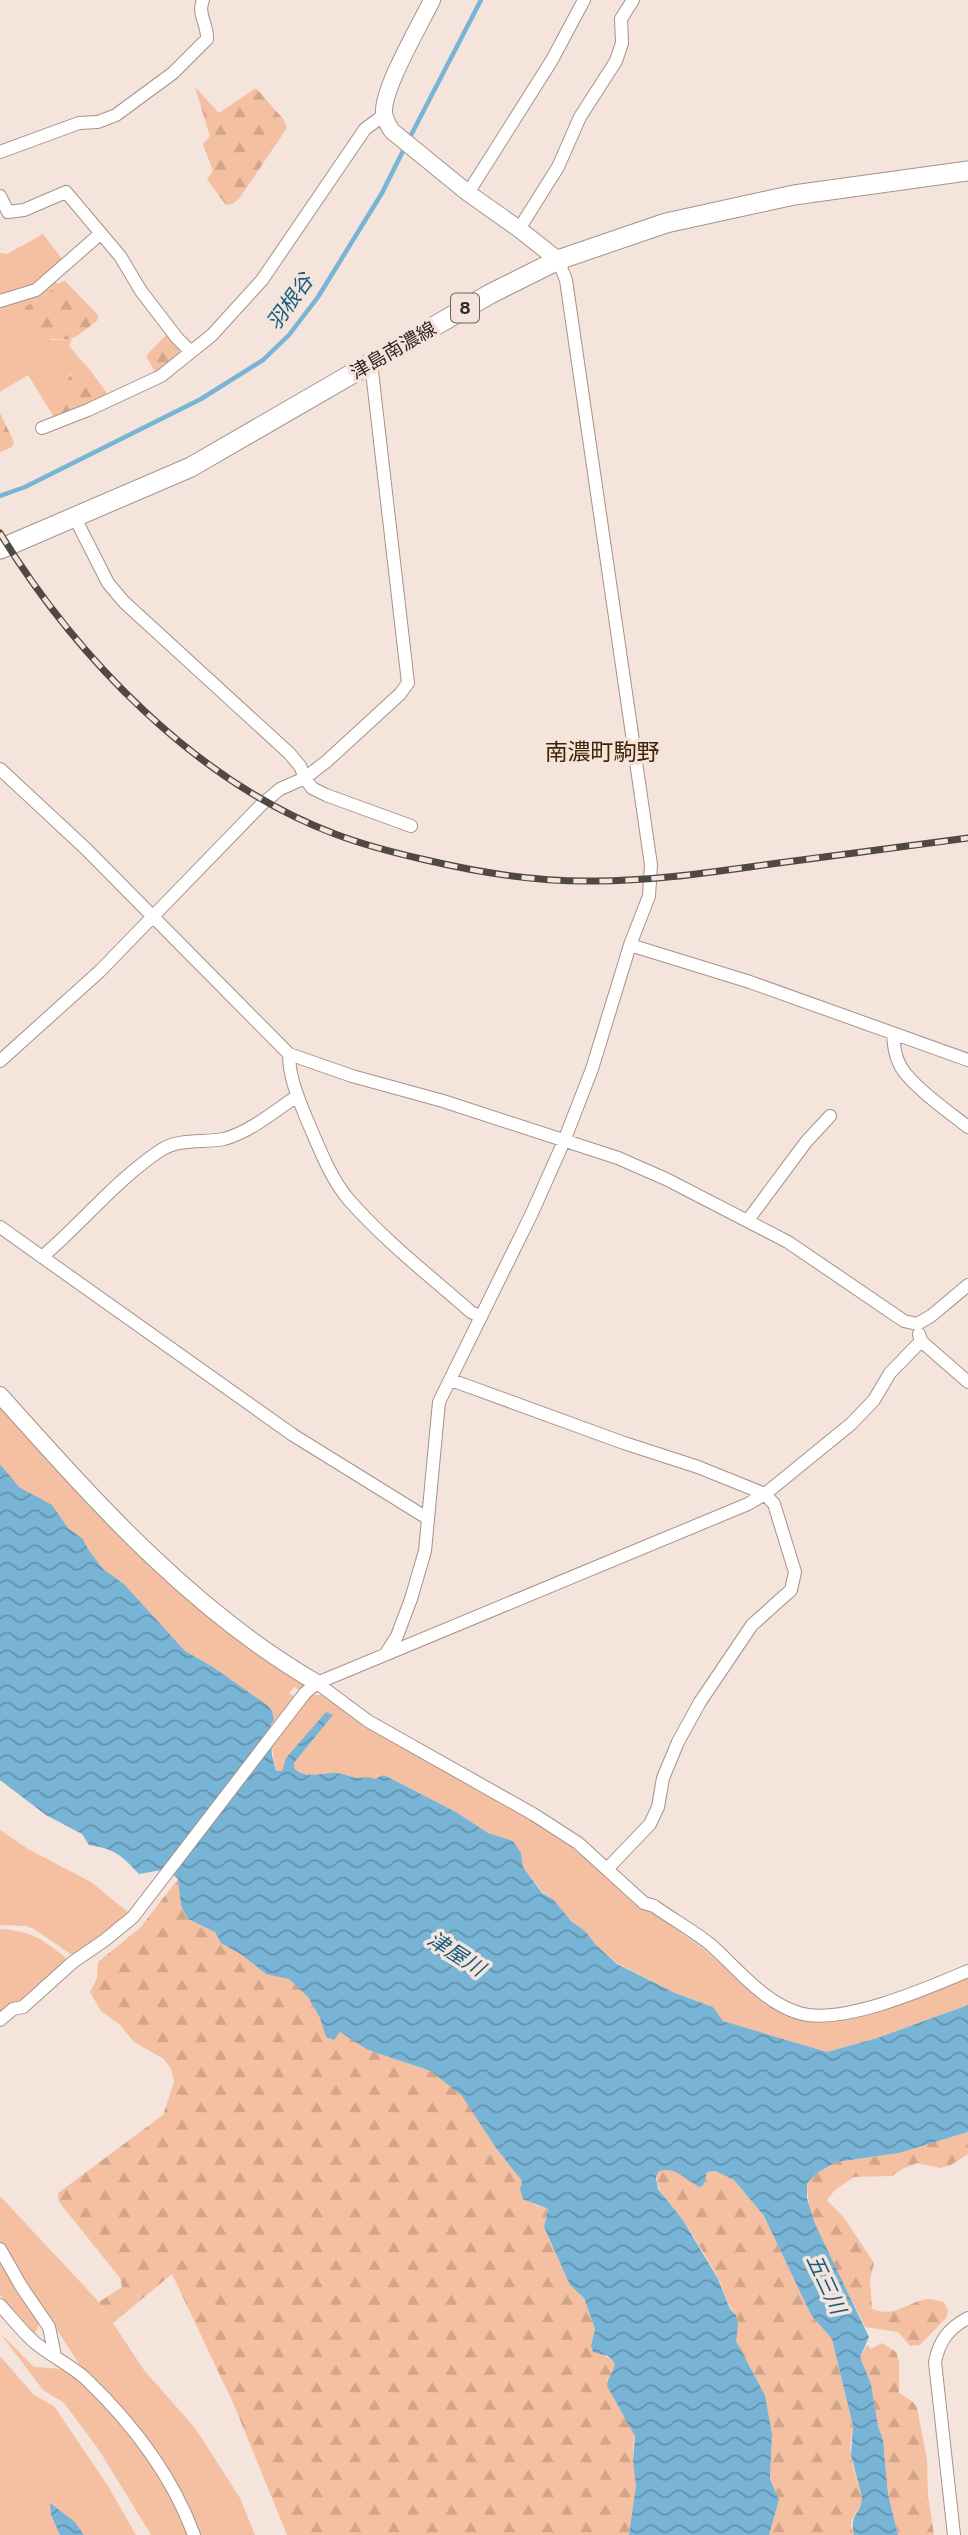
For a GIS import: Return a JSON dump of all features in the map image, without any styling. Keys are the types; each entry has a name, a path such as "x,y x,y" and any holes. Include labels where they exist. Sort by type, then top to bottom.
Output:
{"main road":[{"name":"津島南濃線","path":"0,549 191,467 490,294 558,260 666,223 794,195 968,171"}],"street":[{"path":"0,152 79,123 98,122 116,115 173,73 207,39 208,33 200,12 203,0"},
{"path":"42,428 161,376 212,335 262,280 365,129 384,115 391,86 432,0"},
{"path":"468,193 552,60 584,0"},
{"path":"519,229 558,167 580,117 616,61 622,43 621,19 633,0"},
{"path":"384,115 392,131 468,193 558,260 566,280 651,865 649,896 630,945 592,1069 564,1141 532,1213 439,1402 425,1551 397,1636 385,1655"},
{"path":"0,196 8,212 24,210 66,192 120,256 141,291 191,352"},
{"path":"0,301 36,290 100,234"},
{"path":"0,1061 100,971 261,805 280,789 305,778 327,761 400,694 408,683 371,363"},
{"path":"74,516 108,583 124,603 289,754 300,766 312,788 411,826"},
{"path":"0,769 154,917 289,1054 618,1158 666,1178 788,1242 904,1321 917,1324 931,1317 968,1285"},
{"path":"630,945 750,982 968,1060"},
{"path":"893,1035 894,1049 902,1068 935,1102 968,1127"},
{"path":"289,1054 289,1069 297,1096 323,1158 348,1198 385,1236 471,1312 481,1317"},
{"path":"42,1256 163,1148 180,1143 223,1139 243,1131 297,1096"},
{"path":"748,1220 806,1142 830,1116"},
{"path":"0,1227 293,1435 427,1518"},
{"path":"917,1324 921,1341 968,1382"},
{"path":"0,2020 13,2010 23,2007 73,1962 132,1917 311,1688 748,1504 765,1494 851,1424 874,1400 890,1373 921,1341"},
{"path":"451,1380 624,1443 698,1466 765,1494 774,1504 794,1572 791,1590 752,1625 700,1702 678,1742 663,1778 658,1807 650,1824 607,1869"},
{"path":"0,1395 110,1517 175,1579 311,1688 533,1814 578,1843 644,1903 654,1906 709,1943 761,1992 781,2005 801,2014 852,2012 931,1987 968,1971"},
{"path":"0,2249 49,2327 55,2356"},
{"path":"0,2305 32,2340 83,2377 114,2409 157,2462 177,2496 194,2535"},
{"path":"954,2535 935,2362 937,2352 948,2332 968,2318"}],"green space":[{"path":"195,87 219,113 256,88 284,120 287,128 239,199 232,204 226,205 207,179 213,171 203,144 210,136"},
{"path":"43,234 63,260 33,286 0,297 0,253 7,254"},
{"path":"55,281 58,284 42,299 26,306 51,340 72,339 69,346 90,370 80,370 67,378 62,391 60,417 55,419 28,375 0,392 0,306 29,297"},
{"path":"65,281 98,315 98,320 69,339 52,339 28,330 23,316 26,306 42,299"},
{"path":"167,334 179,347 181,356 156,374 146,356"},
{"path":"80,369 90,370 109,396 60,417 54,401 67,379"},
{"path":"0,413 14,442 12,447 0,452"},
{"path":"0,1407 82,1498 147,1563 220,1624 306,1686 302,1692 294,1687 289,1693 295,1697 270,1727 267,1705 185,1651 124,1584 103,1569 83,1539 68,1528 51,1505 19,1487 11,1479 0,1464"},
{"path":"307,1695 327,1695 530,1819 599,1869 633,1903 649,1910 705,1950 760,1999 791,2016 818,2019 968,1976 968,2005 877,2038 827,2052 722,2021 713,2007 675,1993 617,1963 596,1945 553,1899 543,1893 523,1867 521,1853 513,1841 488,1833 456,1812 384,1775 374,1780 339,1773 308,1775 298,1772 294,1763 333,1715 284,1764 282,1772 276,1771 271,1742"},
{"path":"0,1830 28,1849 91,1882 129,1913 75,1957 34,1929 0,1925"},
{"path":"178,1879 181,1906 188,1919 215,1932 221,1943 266,1974 289,1978 308,1997 327,2037 334,2040 340,2031 368,2050 431,2071 462,2095 496,2148 522,2181 520,2189 535,2205 548,2209 544,2227 570,2285 584,2298 595,2329 591,2346 615,2363 615,2370 607,2380 635,2436 633,2454 636,2492 629,2535 287,2535 234,2405 172,2274 113,2323 99,2302 122,2287 120,2278 59,2202 58,2193 163,2115 174,2082 171,2069 164,2059 134,2042 119,2024 101,2011 90,1992 97,1978 98,1962 140,1928"},
{"path":"0,1929 35,1937 65,1957 66,1963 21,2002 0,2014"},
{"path":"968,2132 968,2154 951,2165 940,2168 917,2163 892,2176 854,2177 835,2190 827,2200 845,2219 874,2263 870,2280 872,2309 894,2311 927,2299 944,2302 948,2310 946,2318 920,2345 910,2346 898,2332 865,2327 820,2238 813,2219 807,2182 836,2162 899,2153"},
{"path":"664,2169 674,2170 703,2186 706,2172 715,2171 734,2180 764,2216 811,2315 832,2339 853,2426 850,2447 862,2497 862,2503 852,2519 854,2535 769,2535 779,2500 770,2479 772,2434 765,2395 736,2341 736,2315 717,2276 658,2185 658,2172"},
{"path":"0,2196 99,2302 144,2370 195,2428 240,2498 255,2535 200,2535 183,2495 81,2367 0,2241"},
{"path":"0,2260 17,2293 40,2321 35,2334 0,2295"},
{"path":"0,2333 34,2367 64,2369 82,2382 113,2414 154,2465 190,2535 151,2535 99,2450 64,2403 43,2390"},
{"path":"882,2343 896,2352 899,2361 899,2393 917,2408 927,2459 928,2495 934,2535 898,2535 888,2494 883,2440 871,2384 860,2357 867,2345 871,2349"},
{"path":"0,2356 34,2395 54,2406 108,2486 136,2535 84,2535 75,2522 59,2511 51,2515 60,2535 0,2535"}],"water":[{"path":"0,1464 19,1487 52,1505 68,1528 83,1539 103,1569 124,1584 185,1651 267,1705 274,1719 270,1727 276,1771 282,1771 286,1758 326,1712 333,1715 294,1763 298,1772 308,1775 336,1773 374,1779 384,1775 456,1812 488,1833 513,1841 521,1853 523,1867 542,1893 553,1899 571,1921 585,1931 617,1964 675,1993 713,2007 723,2021 827,2052 877,2038 968,2005 968,2132 899,2153 836,2162 817,2173 807,2183 807,2198 815,2224 869,2337 860,2357 871,2384 883,2440 888,2494 898,2535 854,2535 853,2522 862,2497 851,2455 853,2426 832,2339 811,2315 764,2216 734,2180 715,2171 707,2172 703,2186 699,2187 679,2174 664,2170 658,2172 656,2178 658,2189 683,2220 718,2279 730,2309 736,2315 736,2341 765,2395 772,2434 770,2479 779,2500 769,2535 629,2535 636,2486 633,2461 635,2436 607,2386 615,2363 608,2356 593,2352 591,2346 595,2329 584,2298 570,2285 544,2227 548,2209 523,2199 520,2189 522,2181 496,2148 462,2096 431,2071 368,2050 340,2032 334,2040 326,2037 320,2018 308,1997 289,1979 266,1974 221,1943 215,1932 188,1919 181,1906 178,1879 167,1869 139,1874 117,1854 89,1845 82,1834 46,1815 0,1780"},
{"path":"50,2503 75,2522 84,2535 60,2535 51,2515"}],"waterway":[{"name":"羽根谷","path":"409,139 481,0"},
{"name":"羽根谷","path":"0,496 25,487 201,399 263,360 289,335 318,297 382,193 405,147"}],"railway":[{"path":"0,533 65,625 103,669 188,749 235,782 284,811 357,842 489,873 552,880 595,881 683,876 968,838"}],"district":[{"name":"南濃町駒野","path":"602,752"}],"water label":[{"name":"津屋川","path":"456,1954"},
{"name":"五三川","path":"826,2284"}]}
